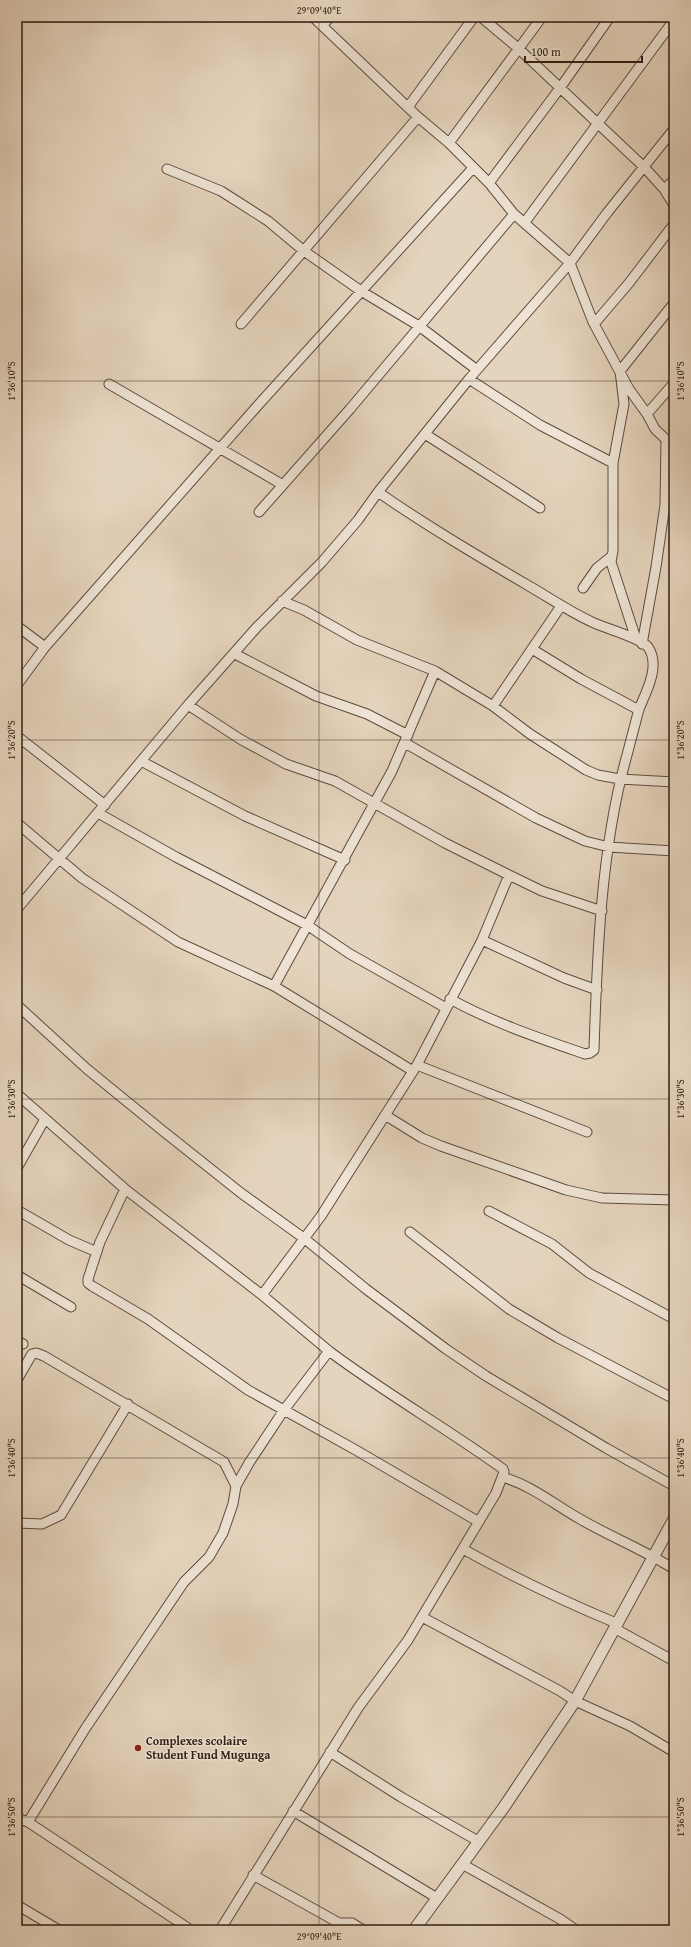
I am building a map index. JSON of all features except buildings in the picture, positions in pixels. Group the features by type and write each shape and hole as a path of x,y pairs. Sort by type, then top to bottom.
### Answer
{"street":[{"path":"313,17 418,117 449,143 489,183 514,214 525,222 537,236 570,263 594,324 629,389 648,414 655,429 674,447"},
{"path":"322,26 330,17"},
{"path":"408,107 474,17"},
{"path":"481,17 518,48 645,168 664,189 674,205"},
{"path":"449,143 542,17"},
{"path":"489,183 560,88 610,17"},
{"path":"525,222 674,20"},
{"path":"241,324 418,117"},
{"path":"17,909 188,705 282,601 322,562 358,520 378,492 469,379 570,263 607,213 645,168 674,129"},
{"path":"17,685 45,647 361,291 473,168"},
{"path":"167,169 221,191 268,221 304,251 361,291 419,326 477,370"},
{"path":"664,189 674,180"},
{"path":"259,512 345,415 514,214"},
{"path":"594,324 629,283 674,224"},
{"path":"639,641 611,562 613,463 624,404 620,371 674,303"},
{"path":"469,379 540,425 613,463"},
{"path":"648,414 674,383"},
{"path":"109,384 283,486"},
{"path":"425,434 540,508"},
{"path":"639,641 656,567 665,505 666,439"},
{"path":"378,492 445,536 561,606 591,622 639,641 648,647 653,661 651,678 639,710 620,779 609,847 602,911 594,1050 585,1054 533,1036 494,1021 450,999"},
{"path":"583,588 596,568 612,556"},
{"path":"282,601 304,610 357,640 394,656 435,670 494,706 530,734 586,770 598,776 620,779 674,782"},
{"path":"494,706 561,606"},
{"path":"17,626 45,647"},
{"path":"532,649 581,679 639,710"},
{"path":"234,654 316,696 367,714 536,818 585,841 609,847 674,851"},
{"path":"274,986 376,803 406,739 435,670"},
{"path":"188,705 240,739 280,760 335,781 445,843 509,875 542,891 602,911"},
{"path":"17,736 105,805"},
{"path":"141,760 245,816 345,860"},
{"path":"98,813 176,857 308,924 350,954 446,1008"},
{"path":"17,823 82,878 178,942 274,986 415,1068 587,1132"},
{"path":"262,1295 305,1239 347,1177 415,1068 482,940 509,875"},
{"path":"482,940 564,978 597,990"},
{"path":"17,1005 87,1069 163,1131 241,1193 305,1239 366,1289 446,1349 486,1376 606,1448 674,1486"},
{"path":"17,1094 125,1189 262,1295 329,1351 396,1399 503,1468 502,1477 479,1522 408,1640 358,1708 220,1930"},
{"path":"385,1115 422,1138 441,1146 566,1190 602,1198 674,1200"},
{"path":"17,1168 45,1119"},
{"path":"125,1189 96,1252 88,1283 148,1319 248,1390 360,1452 479,1522"},
{"path":"17,1210 69,1240 96,1252"},
{"path":"489,1211 552,1244 589,1273 674,1319"},
{"path":"410,1232 509,1309 558,1338 674,1399"},
{"path":"17,1276 71,1307"},
{"path":"28,1822 85,1729 184,1582 209,1557 224,1532 233,1504 236,1486 249,1463 284,1410 329,1351"},
{"path":"17,1380 32,1354 36,1353 128,1404 224,1462 236,1486"},
{"path":"17,1523 42,1524 50,1522 64,1511 128,1404"},
{"path":"502,1477 545,1497 616,1539 654,1556 674,1569"},
{"path":"414,1930 504,1807 575,1701 674,1519"},
{"path":"463,1549 511,1576 559,1600 615,1625 674,1661"},
{"path":"422,1616 560,1691 575,1701 630,1726 674,1752"},
{"path":"330,1752 401,1797 478,1841"},
{"path":"293,1811 437,1898"},
{"path":"17,1818 28,1822 191,1930"},
{"path":"462,1864 560,1919 576,1930"},
{"path":"253,1875 339,1923 352,1924 363,1930"},
{"path":"17,1905 59,1930"}],"place":[{"name":"Complexes scolaire Student Fund Mugunga","path":"138,1748"}]}
